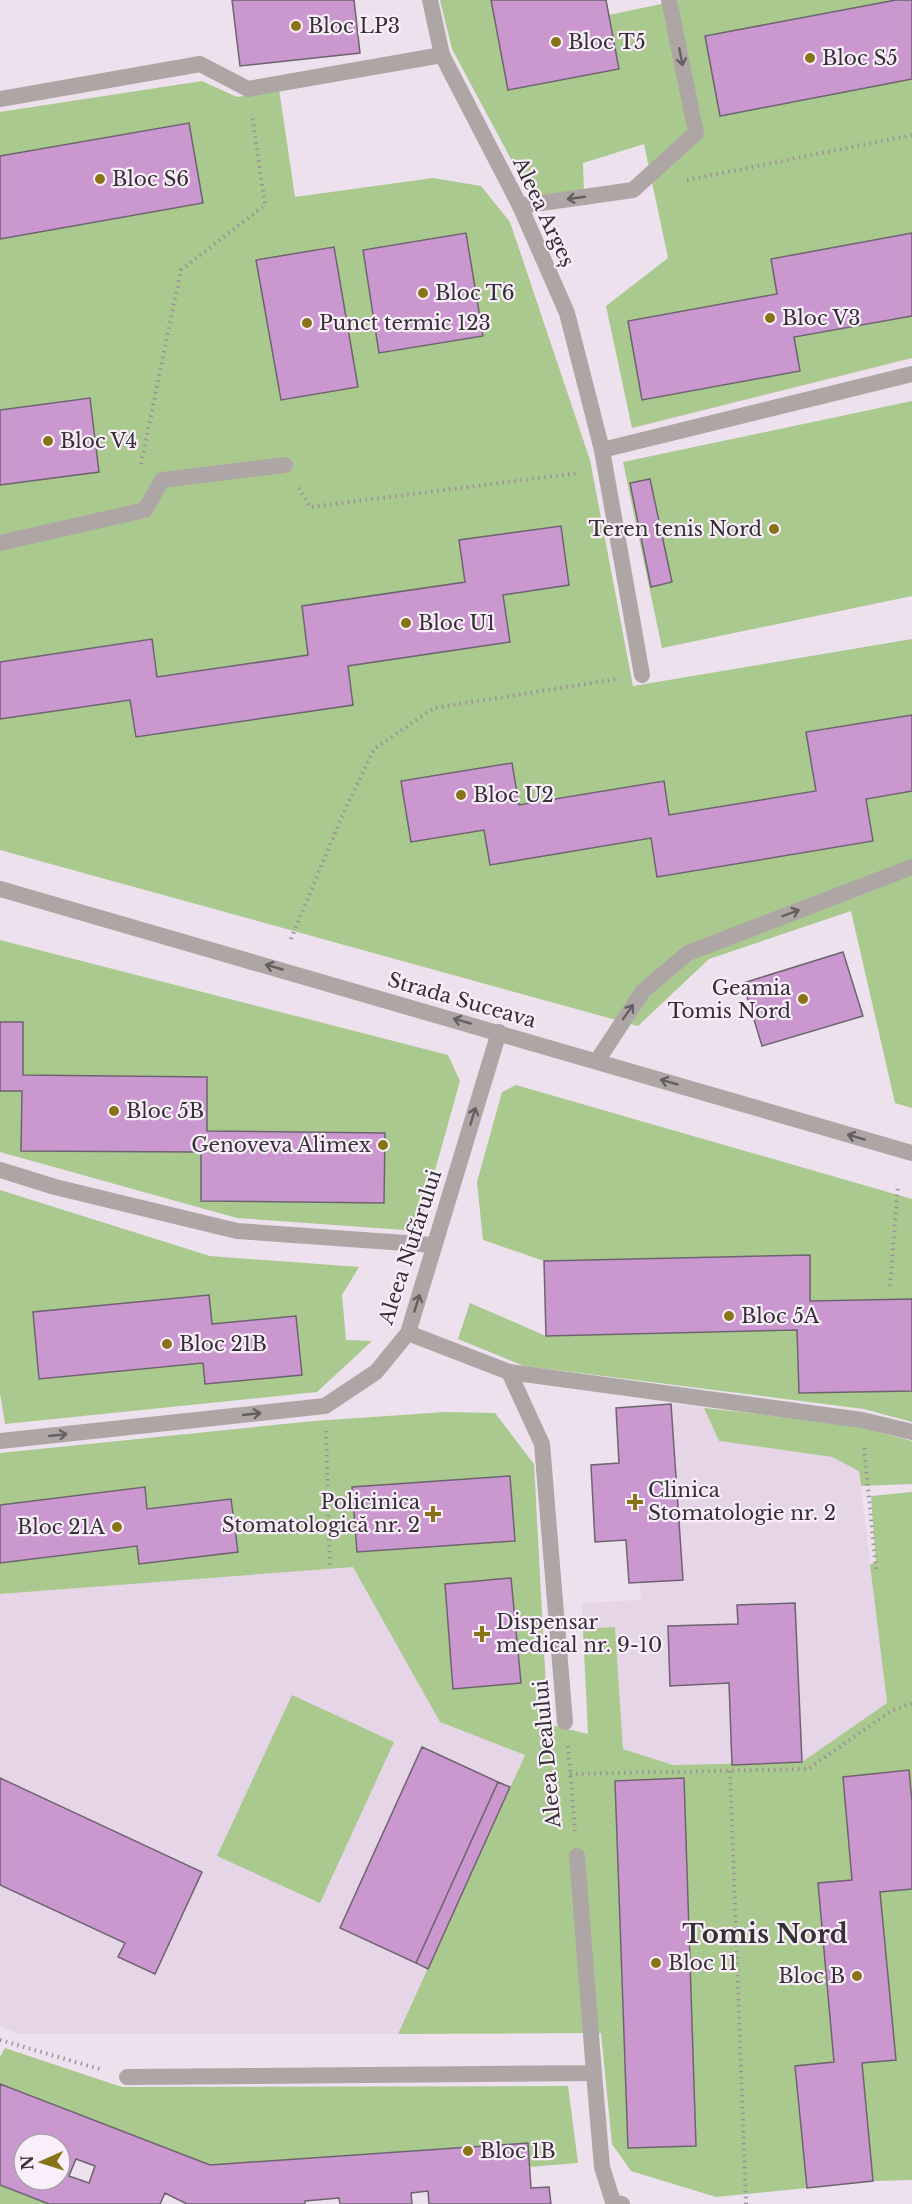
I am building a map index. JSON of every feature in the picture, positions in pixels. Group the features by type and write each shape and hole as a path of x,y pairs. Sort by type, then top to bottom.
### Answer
{"street":[{"name":"Aleea Argeș","path":"430,0 442,56 520,206 567,313 602,450 642,675"},
{"path":"520,206 633,190 696,133 669,0"},
{"path":"0,99 200,64 248,89 442,56"},
{"path":"602,450 912,374"},
{"path":"0,543 144,510 162,480 285,465"},
{"path":"597,1061 643,991 688,953 912,867"},
{"name":"Strada Suceava","path":"0,889 499,1032 912,1154"},
{"name":"Aleea Nufărului","path":"0,1442 325,1406 376,1372 408,1333 499,1032"},
{"path":"0,1170 55,1187 237,1231 434,1245"},
{"path":"408,1333 509,1372 862,1420 912,1432"},
{"name":"Aleea Dealului","path":"509,1372 542,1444 565,1722"},
{"path":"577,1856 602,2167 614,2202 622,2204"},
{"path":"127,2077 594,2073"}],"path":[{"path":"144,510 140,458 181,270 265,205 248,89"},
{"path":"680,181 912,135"},
{"path":"285,465 310,507 605,469"},
{"path":"291,939 374,749 434,708 642,675"},
{"path":"890,1286 898,1185"},
{"path":"325,1406 330,1568"},
{"path":"862,1420 876,1569"},
{"path":"570,1774 808,1769 891,1711 912,1703"},
{"name":"Aleea Dealului","path":"565,1722 577,1856"},
{"path":"730,1771 746,2204"},
{"path":"0,2040 127,2077"}],"shaded area":[{"path":"671,1404 704,1408 719,1441 832,1457 859,1471 887,1703 802,1762 673,1765 623,1749 615,1628 583,1629 582,1603 641,1600 640,1583 683,1579"},
{"path":"353,1566 440,1722 525,1755 398,2034 20,2034 0,2026 0,1594"}],"green space":[{"path":"440,0 491,0 509,90 619,69 609,15 680,0 896,0 705,36 720,115 912,79 912,233 771,259 777,294 628,321 643,400 800,371 794,337 912,316 912,358 632,428 606,306 668,258 644,144 583,163 584,195 535,204 452,49"},
{"path":"202,81 237,97 279,89 295,197 433,178 481,186 510,222 590,460 633,686 912,639 912,715 807,732 816,791 669,815 664,781 519,805 512,763 411,841 484,830 490,864 651,838 657,877 873,841 866,799 912,791 912,1108 895,1103 851,911 709,959 638,1026 0,850 0,719 130,700 136,737 353,705 348,666 510,642 503,595 569,585 560,526 460,540 465,582 302,606 308,655 157,677 152,640 0,662 0,485 99,472 90,398 0,410 0,239 203,203 189,123 0,156 0,112","holes":["466,234 482,336 379,353 363,250","333,247 358,387 281,400 256,260"]},
{"name":"Teren tenis Nord","path":"912,401 912,596 662,648 623,462"},
{"path":"0,940 448,1055 460,1081 418,1231 237,1218 0,1152 0,1091 22,1091 21,1150 201,1152 201,1201 384,1203 385,1133 207,1131 207,1077 23,1075 23,1022 0,1022"},
{"path":"516,1085 912,1199 912,1299 810,1301 810,1256 544,1261 483,1240 477,1182 502,1092"},
{"path":"0,1190 210,1256 359,1267 342,1295 346,1340 372,1341 317,1392 5,1424 0,1393","holes":["209,1295 212,1324 301,1375 206,1384 203,1363 39,1379 33,1313"]},
{"path":"470,1303 546,1336 797,1330 799,1393 912,1391 912,1422 864,1409 524,1366 458,1339"},
{"path":"704,1408 849,1424 912,1441 912,1484 861,1486 859,1471 832,1457 719,1441"},
{"path":"445,1412 495,1413 534,1464 548,1724 588,1734 583,1629 615,1627 623,1749 673,1765 802,1762 887,1703 870,1564 876,1563 871,1496 912,1492 912,1802 909,1771 843,1777 852,1880 818,1883 834,2062 795,2066 807,2188 716,2197 631,2171 612,2144 601,2033 398,2034 525,1755 440,1722 353,1567 0,1594 0,1563 137,1546 139,1564 238,1551 231,1499 147,1509 145,1488 0,1505 0,1453 314,1421","holes":["510,1476 515,1541 357,1552 352,1487","511,1578 520,1683 453,1689 445,1585","684,1779 696,2145 628,2148 615,1781"]},
{"path":"292,1695 394,1742 320,1903 217,1856"},
{"path":"912,1889 912,2180 873,2181 862,2063 896,2060 880,1892"},
{"path":"5,2048 122,2087 568,2086 578,2163 529,2167 527,2143 210,2165 0,2084 0,2057"},
{"path":"0,2185 12,2190 12,2192 18,2192 49,2204 0,2204"}],"building":[{"name":"Bloc LP3","path":"232,0 354,0 360,53 240,66"},
{"name":"Bloc T5","path":"491,0 606,0 619,69 508,90"},
{"name":"Bloc S5","path":"896,0 912,0 912,79 720,116 705,36"},
{"name":"Bloc S6","path":"189,123 203,203 0,239 0,156"},
{"name":"Bloc T6","path":"466,233 483,336 379,353 363,250"},
{"name":"Bloc V3","path":"912,233 912,316 794,337 800,371 642,400 628,321 777,294 771,259"},
{"name":"Punct termic 123","path":"334,247 358,387 281,400 256,260"},
{"name":"Bloc V4","path":"90,398 99,472 0,485 0,410"},
{"path":"650,479 672,582 651,587 630,483"},
{"name":"Bloc U1","path":"561,526 569,585 503,595 510,642 348,666 353,705 136,737 130,700 0,719 0,662 152,639 157,677 308,655 302,606 465,582 459,540"},
{"name":"Bloc U2","path":"912,715 912,791 866,799 873,841 657,877 651,838 490,865 484,830 411,842 401,781 512,763 519,805 664,781 669,815 816,791 806,732"},
{"name":"Geamia Tomis Nord","path":"843,952 863,1016 762,1046 743,983"},
{"name":"Bloc 5B","path":"0,1022 23,1022 23,1075 207,1077 207,1131 385,1133 384,1203 201,1201 201,1152 21,1151 22,1091 0,1091"},
{"name":"Bloc 5A","path":"810,1255 810,1301 912,1299 912,1391 799,1393 797,1330 546,1336 544,1261"},
{"name":"Bloc 21B","path":"209,1295 212,1324 296,1316 302,1375 205,1384 203,1363 39,1379 33,1312"},
{"name":"Clinica Stomatologie nr. 2","path":"671,1404 683,1580 629,1583 626,1540 595,1542 591,1465 619,1463 616,1408"},
{"name":"Policinica Stomatologică nr. 2","path":"510,1476 515,1541 357,1552 352,1487"},
{"name":"Bloc 21A","path":"145,1487 147,1509 231,1499 238,1552 139,1564 137,1546 0,1563 0,1505"},
{"name":"Dispensar medical nr. 9-10","path":"511,1578 521,1683 453,1689 445,1584"},
{"path":"795,1603 802,1762 732,1765 729,1683 670,1686 668,1626 738,1624 737,1605"},
{"path":"422,1747 498,1782 416,1963 340,1928"},
{"name":"Bloc B","path":"909,1770 912,1802 912,1889 880,1892 896,2060 862,2063 873,2181 807,2188 795,2066 834,2062 818,1883 852,1880 843,1777"},
{"path":"0,1778 202,1872 155,1974 118,1957 125,1943 0,1885"},
{"name":"Bloc 11","path":"684,1778 696,2146 628,2148 615,1781"},
{"path":"498,1782 510,1787 428,1969 416,1963"},
{"name":"Bloc 1B","path":"0,2084 210,2165 528,2143 531,2188 549,2187 551,2204 429,2204 428,2191 411,2193 412,2204 340,2204 339,2198 305,2201 305,2204 187,2204 165,2193 160,2204 49,2204 18,2192 72,2192 72,2177 89,2183 95,2166 76,2159 72,2169 72,2132 12,2132 12,2190 0,2185"}],"place":[{"name":"Bloc LP3","path":"296,26"},
{"name":"Bloc T5","path":"556,42"},
{"name":"Bloc S5","path":"810,58"},
{"name":"Bloc S6","path":"100,179"},
{"name":"Bloc T6","path":"423,293"},
{"name":"Bloc V3","path":"770,318"},
{"name":"Punct termic 123","path":"307,323"},
{"name":"Bloc V4","path":"48,441"},
{"name":"Teren tenis Nord","path":"774,529"},
{"name":"Bloc U1","path":"406,623"},
{"name":"Bloc U2","path":"461,795"},
{"name":"Geamia Tomis Nord","path":"803,999"},
{"name":"Bloc 5B","path":"114,1111"},
{"name":"Genoveva Alimex","path":"383,1145"},
{"name":"Bloc 5A","path":"729,1316"},
{"name":"Bloc 21B","path":"167,1344"},
{"name":"Clinica Stomatologie nr. 2","path":"635,1502"},
{"name":"Policinica Stomatologică nr. 2","path":"433,1514"},
{"name":"Bloc 21A","path":"117,1527"},
{"name":"Dispensar medical nr. 9-10","path":"482,1634"},
{"name":"Bloc 11","path":"656,1963"},
{"name":"Bloc B","path":"857,1976"},
{"name":"Bloc 1B","path":"468,2151"}],"district":[{"name":"Tomis Nord","path":"765,1934"}]}
